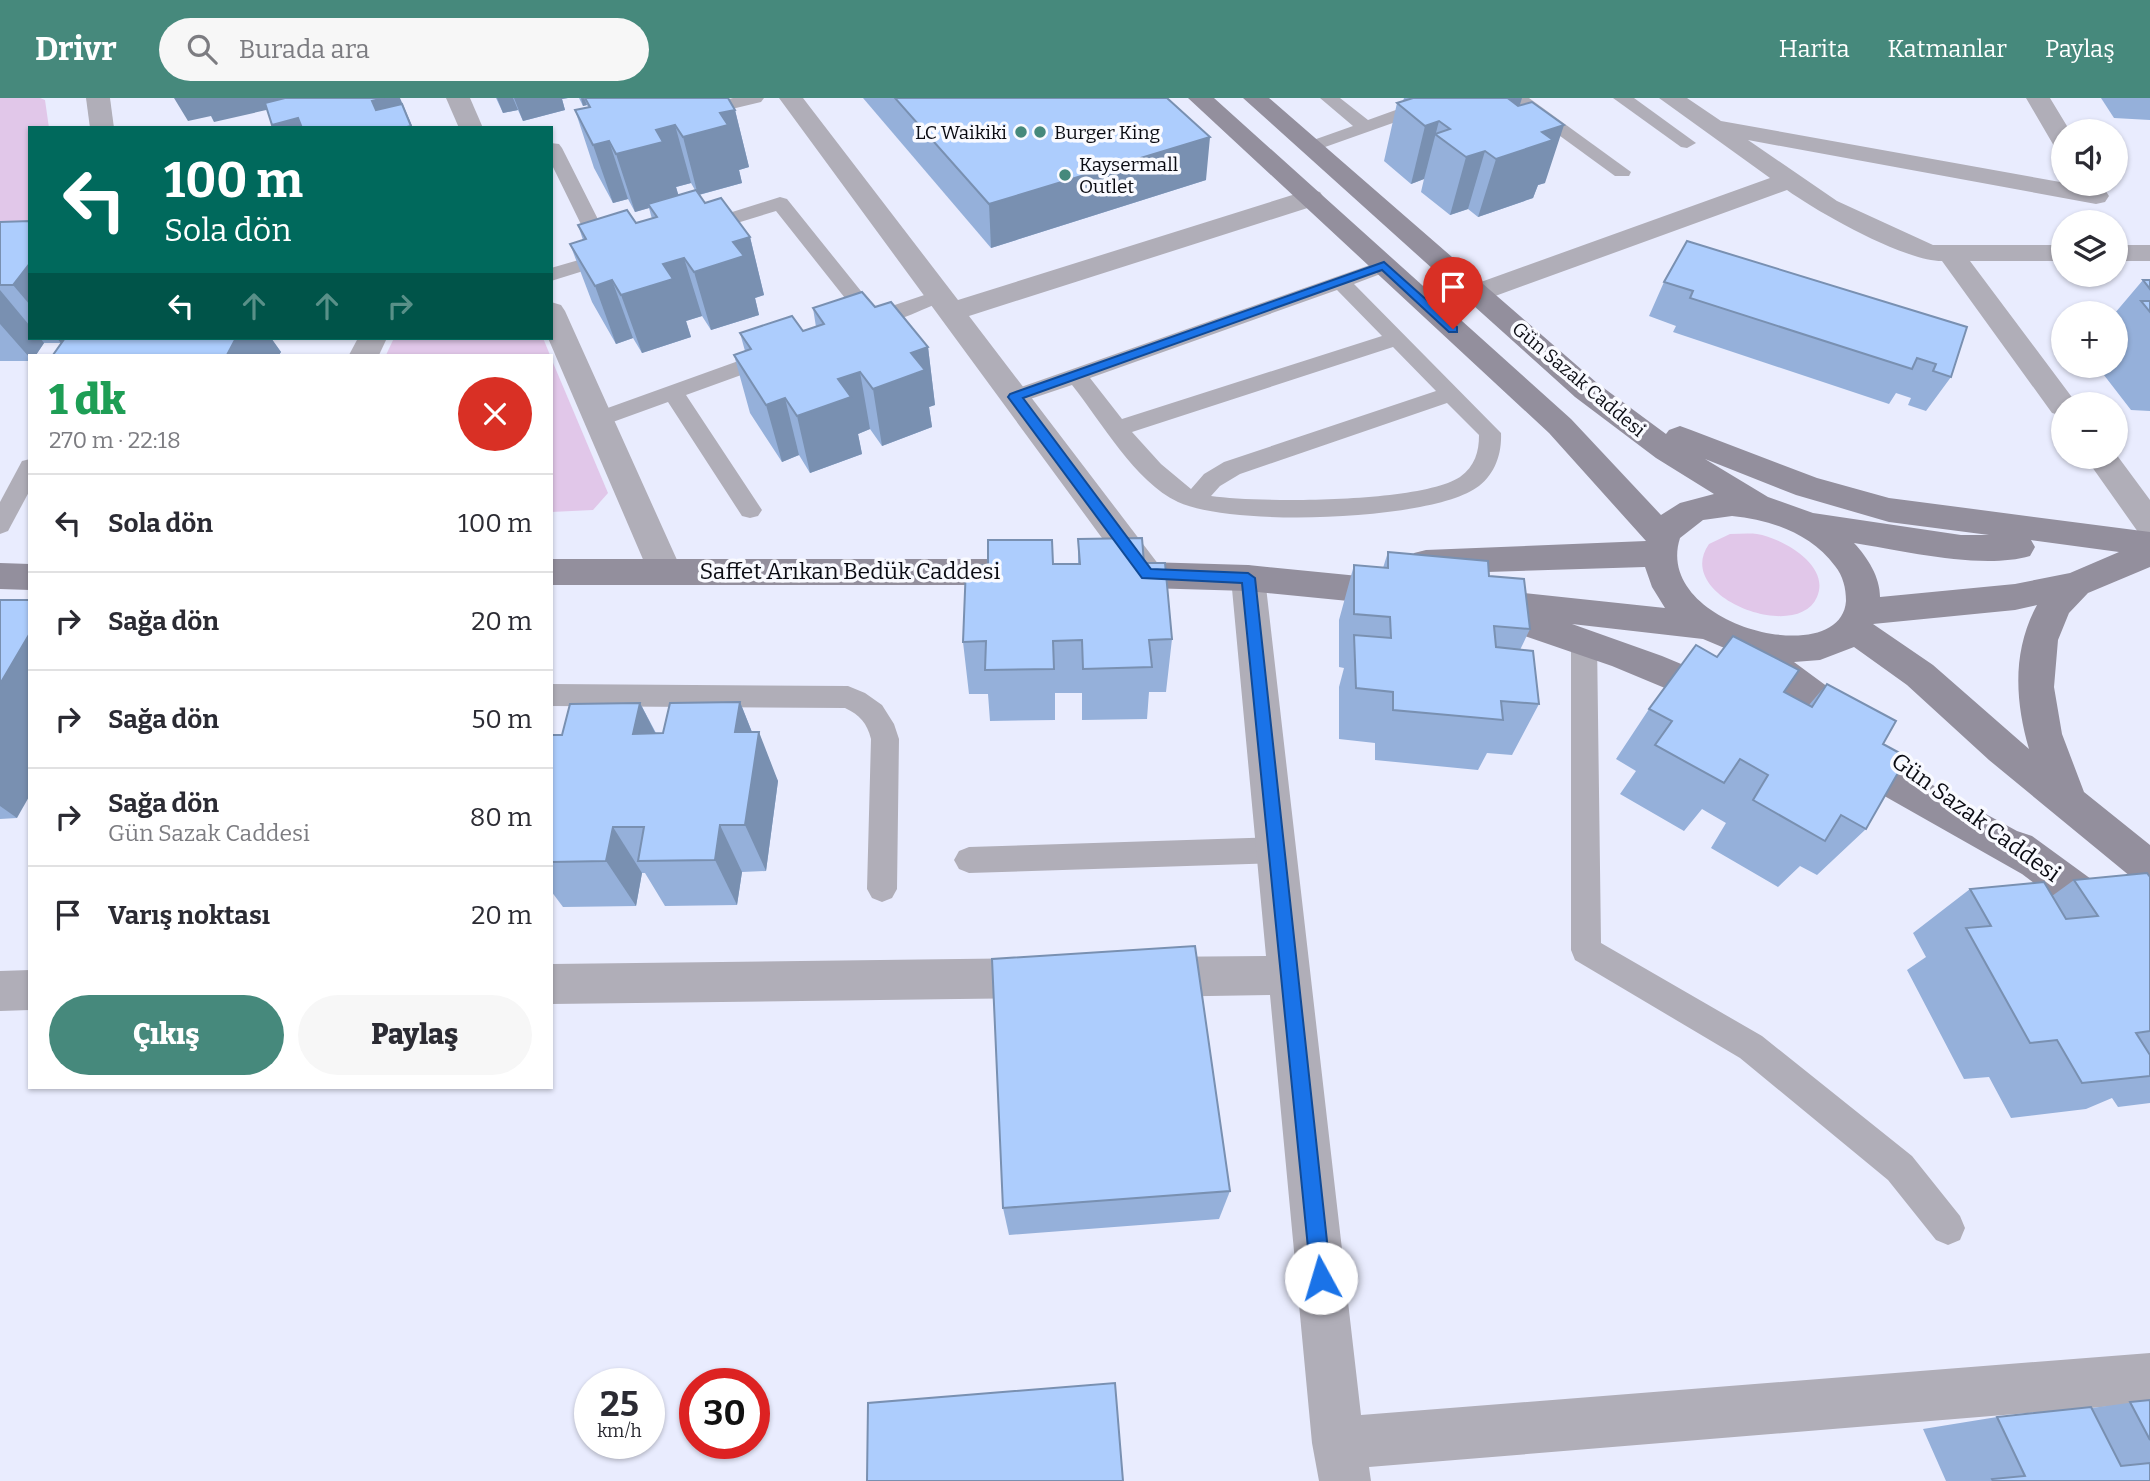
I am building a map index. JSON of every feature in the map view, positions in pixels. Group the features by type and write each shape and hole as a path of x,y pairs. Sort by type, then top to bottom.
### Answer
{"street":[{"path":"98,98 102,126"},
{"path":"458,98 470,126"},
{"path":"791,98 1147,574"},
{"name":"Gün Sazak Caddesi","path":"1200,98 1560,426 1660,546"},
{"name":"Gün Sazak Caddesi","path":"1255,98 1586,390 1667,450 1757,506"},
{"path":"1671,98 1828,207 1929,253 2051,253"},
{"path":"2038,98 2051,120"},
{"path":"1712,126 2102,205 2132,253"},
{"path":"1477,293 1790,180"},
{"path":"945,304 1311,198"},
{"path":"1951,254 2053,392"},
{"path":"553,316 665,570"},
{"path":"1586,390 1715,453 1847,500 1889,510 2150,545"},
{"path":"2110,469 2150,524"},
{"path":"1708,506 1757,506 1783,513 1830,539 1847,556 1859,575 1865,594 1858,620 1838,640 1816,648 1790,650 1763,647 1722,632 1688,610 1671,592 1661,572 1660,546 1672,523 1688,512 1708,506"},
{"path":"1807,524 1961,547 2150,545"},
{"path":"1660,546 1429,561 1248,578 1341,1462 2150,1378"},
{"path":"1858,620 2015,597 2076,584 2150,553"},
{"name":"Saffet Arıkan Bedük Caddesi","path":"553,572 665,570 1147,574 1248,578 1359,588 1436,599"},
{"path":"0,576 28,577"},
{"path":"2071,806 2046,747 2036,691 2041,640 2048,617 2060,599 2076,584"},
{"path":"1436,599 1722,632"},
{"path":"1436,599 1584,641 1661,670 1751,710"},
{"path":"1858,620 2071,806 2150,869"},
{"name":"Gün Sazak Caddesi","path":"1722,632 2150,946"},
{"path":"1823,745 1947,810 2039,863"},
{"path":"553,984 1290,975"},
{"path":"0,991 28,990"}],"lane":[{"path":"679,117 715,103 755,98"},
{"path":"1329,98 1366,127"},
{"path":"1311,147 1446,98"},
{"path":"1517,98 1622,172"},
{"path":"1622,98 1688,143"},
{"path":"553,148 607,258"},
{"path":"687,232 780,203 873,320"},
{"path":"553,274 634,249"},
{"path":"1015,397 1384,266"},
{"path":"1076,375 1162,481 1195,500 1231,507 1305,508 1377,502 1447,492 1475,476 1485,466 1491,445 1489,433 1340,281"},
{"path":"848,329 873,320 945,304"},
{"path":"1119,428 1397,338"},
{"path":"598,419 798,347"},
{"path":"673,392 750,510"},
{"path":"1195,500 1212,480 1232,468 1451,394"},
{"path":"0,525 28,471"},
{"path":"1584,641 1586,950 1751,1046 1900,1168 1948,1228"},
{"path":"553,695 848,697 861,702 873,710 882,724 885,739 882,889"},
{"path":"969,860 1277,849"}],"shaded area":[{"path":"0,98 40,98 45,100 49,126 28,126 28,237 0,235"},
{"path":"393,340 544,340 550,354 386,354"},
{"path":"553,363 608,493 593,510 553,512"},
{"path":"1730,534 1754,534 1791,547 1811,564 1817,574 1817,597 1805,610 1786,616 1764,615 1742,608 1722,596 1707,581 1702,563 1709,544"}],"building":[{"path":"285,98 384,98 372,101 376,110 402,104 411,126 301,126 298,118 272,125 265,103"},
{"path":"585,98 728,98 735,110 720,113 728,125 683,137 675,125 656,130 663,142 616,154 609,141 593,145 575,110 590,107"},
{"path":"895,98 1167,98 1210,137 989,204"},
{"path":"1413,98 1514,98 1509,99 1518,106 1532,102 1564,125 1542,132 1553,140 1496,159 1485,151 1466,157 1435,134 1450,129 1439,121 1425,126 1397,103"},
{"path":"696,190 705,203 721,198 750,237 733,242 744,256 694,272 684,258 663,264 673,279 621,295 612,280 595,286 570,244 586,239 578,225 627,210 636,223 657,217 648,204"},
{"path":"28,221 28,266 13,285 0,285 0,222"},
{"path":"1687,241 1967,327 1951,377 1933,371 1936,364 1917,358 1912,369 1690,298 1693,291 1664,282"},
{"path":"2143,280 2150,280 2150,289"},
{"path":"862,292 875,307 891,302 928,347 911,353 925,370 873,389 860,372 838,379 851,397 797,416 785,398 766,405 734,355 751,349 740,333 792,316 803,331 824,324 813,308"},
{"path":"2141,301 2150,301 2150,312"},
{"path":"64,340 235,340 228,354 54,354"},
{"path":"1142,538 1144,563 1165,563 1172,639 1149,640 1152,667 1083,669 1082,640 1053,641 1054,669 985,670 986,641 963,642 966,566 988,565 988,540 1052,540 1053,564 1080,564 1078,539"},
{"path":"1388,552 1488,561 1489,576 1524,579 1530,629 1494,626 1496,647 1533,651 1539,704 1501,701 1503,720 1393,710 1393,692 1356,688 1354,635 1391,638 1390,617 1354,614 1354,565 1388,568"},
{"path":"0,600 28,600 28,636 0,684"},
{"path":"1733,636 1799,670 1784,692 1812,707 1827,684 1896,721 1883,744 1907,757 1866,829 1841,815 1825,841 1753,800 1768,775 1740,759 1724,783 1655,745 1672,721 1649,709 1696,645 1717,657"},
{"path":"740,702 735,732 759,732 745,825 720,825 715,860 638,861 644,827 613,827 606,861 553,862 553,735 562,735 570,704 640,703 633,734 663,733 670,703"},
{"path":"2147,873 2150,877 2150,1031 2136,1033 2150,1055 2150,1076 2082,1083 2057,1040 2030,1043 1966,928 1991,926 1970,889 2044,882 2066,919 2098,916 2074,880"},
{"path":"1195,946 1230,1191 1003,1208 992,959"},
{"path":"1115,1383 1123,1481 867,1481 868,1403"},
{"path":"2150,1400 2150,1440 2130,1402"},
{"path":"2091,1407 2121,1466 2150,1463 2150,1481 1993,1481 1992,1479 2025,1476 1997,1417"}],"place":[{"name":"LC Waikiki","path":"1021,132"},
{"name":"Burger King","path":"1040,132"},
{"name":"Kaysermall Outlet","path":"1065,175"}],"route":[{"path":"1321,1278 1248,578 1147,574 1015,397 1384,266 1453,329"}]}
